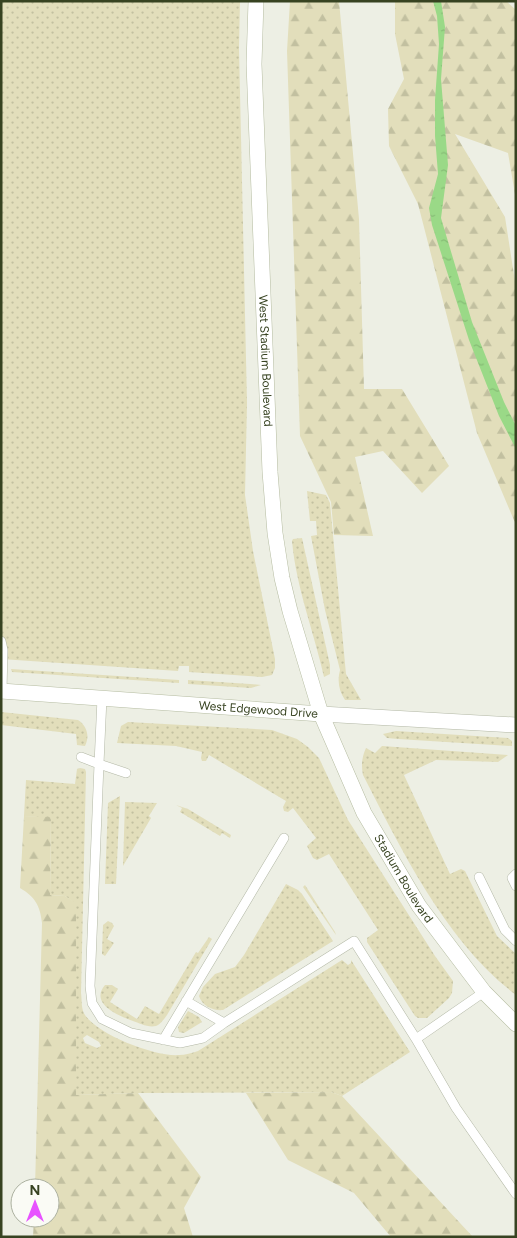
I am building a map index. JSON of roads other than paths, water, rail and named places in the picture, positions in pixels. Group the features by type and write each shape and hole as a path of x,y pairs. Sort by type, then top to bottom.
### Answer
{"main road":[{"name":"West Stadium Boulevard","path":"256,1 254,64 273,508 282,578 321,714"},
{"name":"West Edgewood Drive","path":"1,691 321,714 516,725"},
{"name":"Stadium Boulevard","path":"321,714 369,822 419,906 484,992 516,1024"}],"lane":[{"path":"1,641 4,650 1,691"},
{"path":"102,698 90,986 92,1003 102,1019 131,1033 163,1040 180,1043 203,1038 354,941 416,1039 456,1108 516,1194"},
{"path":"81,757 126,773"},
{"path":"163,1040 284,838"},
{"path":"516,874 512,878 516,886"},
{"path":"479,877 505,930 516,941"},
{"path":"416,1039 484,992"},
{"path":"186,1001 224,1023"}],"water":[{"path":"433,1 441,1 445,27 441,79 448,165 441,218 472,322 504,402 516,426 516,449 499,416 469,340 432,225 429,208 438,174 435,100 439,44 437,16"}]}
